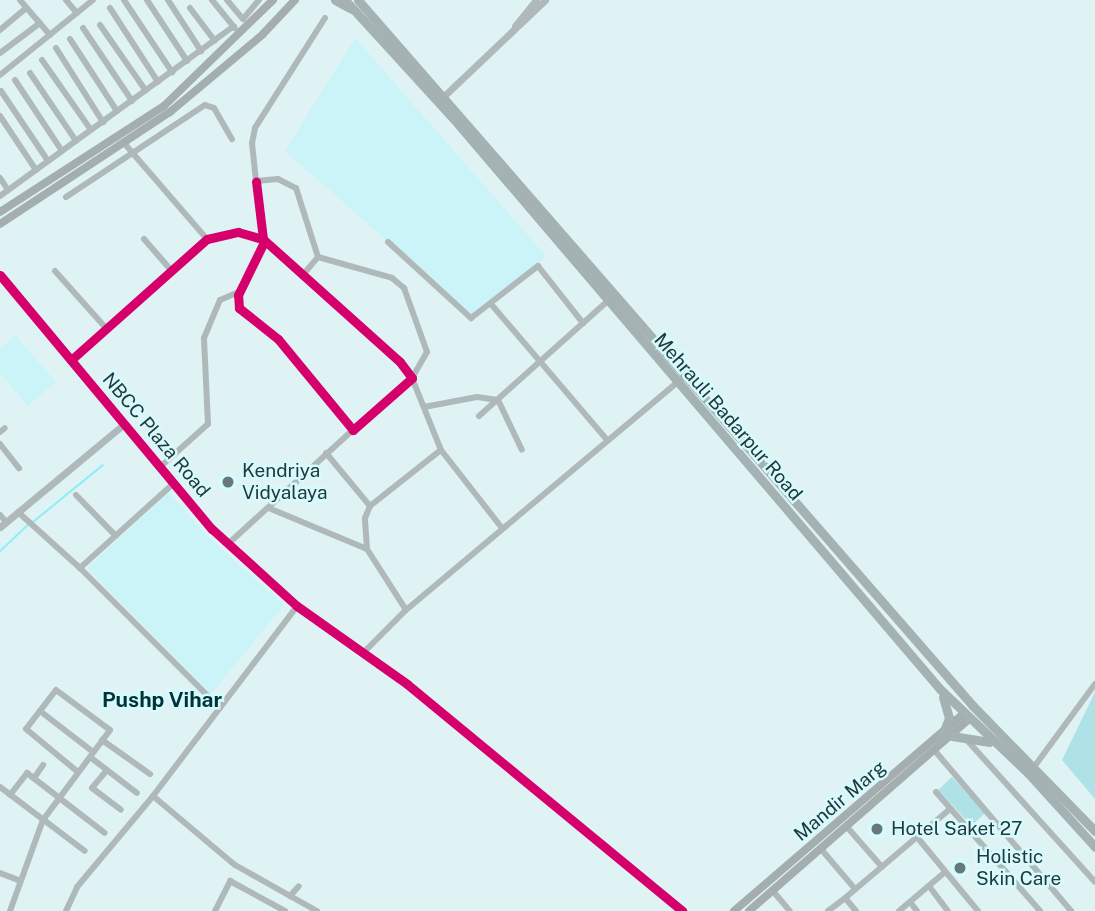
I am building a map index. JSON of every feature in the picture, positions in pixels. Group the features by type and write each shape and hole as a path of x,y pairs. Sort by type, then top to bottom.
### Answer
{"main road":[{"path":"0,212 164,106 273,0"},
{"path":"0,224 170,112 262,35 295,0"},
{"path":"335,0 356,5"},
{"name":"Mehrauli Badarpur Road","path":"345,0 356,5 445,95 875,595 988,723 1034,767"},
{"name":"Mehrauli Badarpur Road","path":"356,5 675,383 940,689 1095,847"},
{"path":"866,603 875,595"},
{"path":"940,689 948,714 941,738"},
{"name":"Mandir Marg","path":"749,911 952,736 967,716"},
{"name":"Mandir Marg","path":"734,911 967,716"},
{"path":"952,736 964,736 995,744"},
{"path":"1034,767 1095,831"}],"street":[{"path":"20,0 50,35"},
{"path":"66,0 77,13"},
{"path":"0,75 93,0"},
{"path":"124,0 172,72"},
{"path":"147,0 187,61"},
{"path":"168,0 201,51"},
{"path":"212,0 240,35"},
{"path":"227,0 243,19 260,0"},
{"path":"445,95 542,0"},
{"path":"0,30 26,8"},
{"path":"110,8 158,82"},
{"path":"190,8 215,41"},
{"path":"325,18 255,128 252,143 263,239 239,292 239,308 278,339 353,430"},
{"path":"0,53 40,23"},
{"path":"100,24 146,90"},
{"path":"0,196 234,26"},
{"path":"83,28 132,101"},
{"path":"70,39 117,111"},
{"path":"56,48 103,122"},
{"path":"43,60 91,130"},
{"path":"30,73 76,141"},
{"path":"15,80 62,151"},
{"path":"1,91 48,161"},
{"path":"66,197 205,105 214,108 232,139"},
{"path":"0,116 36,170"},
{"path":"124,143 207,239"},
{"path":"0,178 8,190"},
{"path":"256,181 278,179 296,188 318,257"},
{"path":"71,360 170,269 207,239 238,232 263,239 400,362 412,378 441,450 502,528"},
{"path":"144,239 170,269"},
{"path":"388,242 471,318 538,266 583,323"},
{"path":"302,276 318,257"},
{"path":"228,544 271,509 326,453 412,378 427,352 404,288 392,278 318,257"},
{"path":"55,271 106,328"},
{"name":"NBCC Plaza Road","path":"0,275 228,544 297,606 365,651 682,911"},
{"path":"160,467 208,424 204,338 220,300 239,292"},
{"path":"479,416 617,294"},
{"path":"491,304 607,440"},
{"path":"365,651 406,610 687,374"},
{"path":"424,407 477,397 498,400"},
{"path":"498,400 522,450"},
{"path":"0,515 3,524 124,424"},
{"path":"0,444 19,468"},
{"path":"406,610 368,549 365,518 370,506 441,450"},
{"path":"326,453 370,506"},
{"path":"80,568 174,483"},
{"path":"76,495 116,536"},
{"path":"271,509 368,549"},
{"path":"18,512 80,568 220,708"},
{"path":"66,911 77,887 153,796 297,606"},
{"path":"1034,767 1095,684"},
{"path":"10,911 43,820 110,730 56,690 26,729 78,772"},
{"path":"40,711 137,793"},
{"path":"964,736 1095,882"},
{"path":"102,740 150,774"},
{"path":"935,751 1071,911"},
{"path":"34,778 43,765"},
{"path":"107,770 92,788 121,810"},
{"path":"10,795 27,773 105,833"},
{"path":"0,787 85,851"},
{"path":"936,792 1040,911"},
{"path":"153,796 235,865 290,896 305,908 317,911"},
{"path":"828,911 950,809"},
{"path":"847,827 882,867"},
{"path":"917,837 978,911"},
{"path":"821,849 855,889"},
{"path":"899,911 945,872"},
{"path":"0,873 21,881"},
{"path":"215,911 230,881 285,911"},
{"path":"929,886 948,911"},
{"path":"290,896 299,887"},
{"path":"773,891 790,911"},
{"path":"845,898 856,911"},
{"path":"910,902 917,911"}],"shaded area":[{"path":"355,38 546,256 472,316 285,151"},
{"path":"15,335 56,382 28,406 0,374 0,349"},
{"path":"169,492 205,534 284,605 211,694 87,568"},
{"path":"1095,692 1095,799 1062,760"},
{"path":"952,777 985,813 972,826 938,790"}],"waterway":[{"path":"33,522 103,465"},
{"path":"0,551 28,525"}],"cycle path":[{"path":"71,360 207,239 238,232 263,239 400,362 412,378 353,430 278,339 239,308 238,295 263,244 263,239 256,181"},
{"path":"0,275 212,529 297,606 407,684 682,911"}],"place":[{"name":"Kendriya Vidyalaya","path":"228,482"},
{"name":"Hotel Saket 27","path":"877,829"},
{"name":"Holistic Skin Care","path":"960,868"}],"district":[{"name":"Pushp Vihar","path":"162,700"}]}
